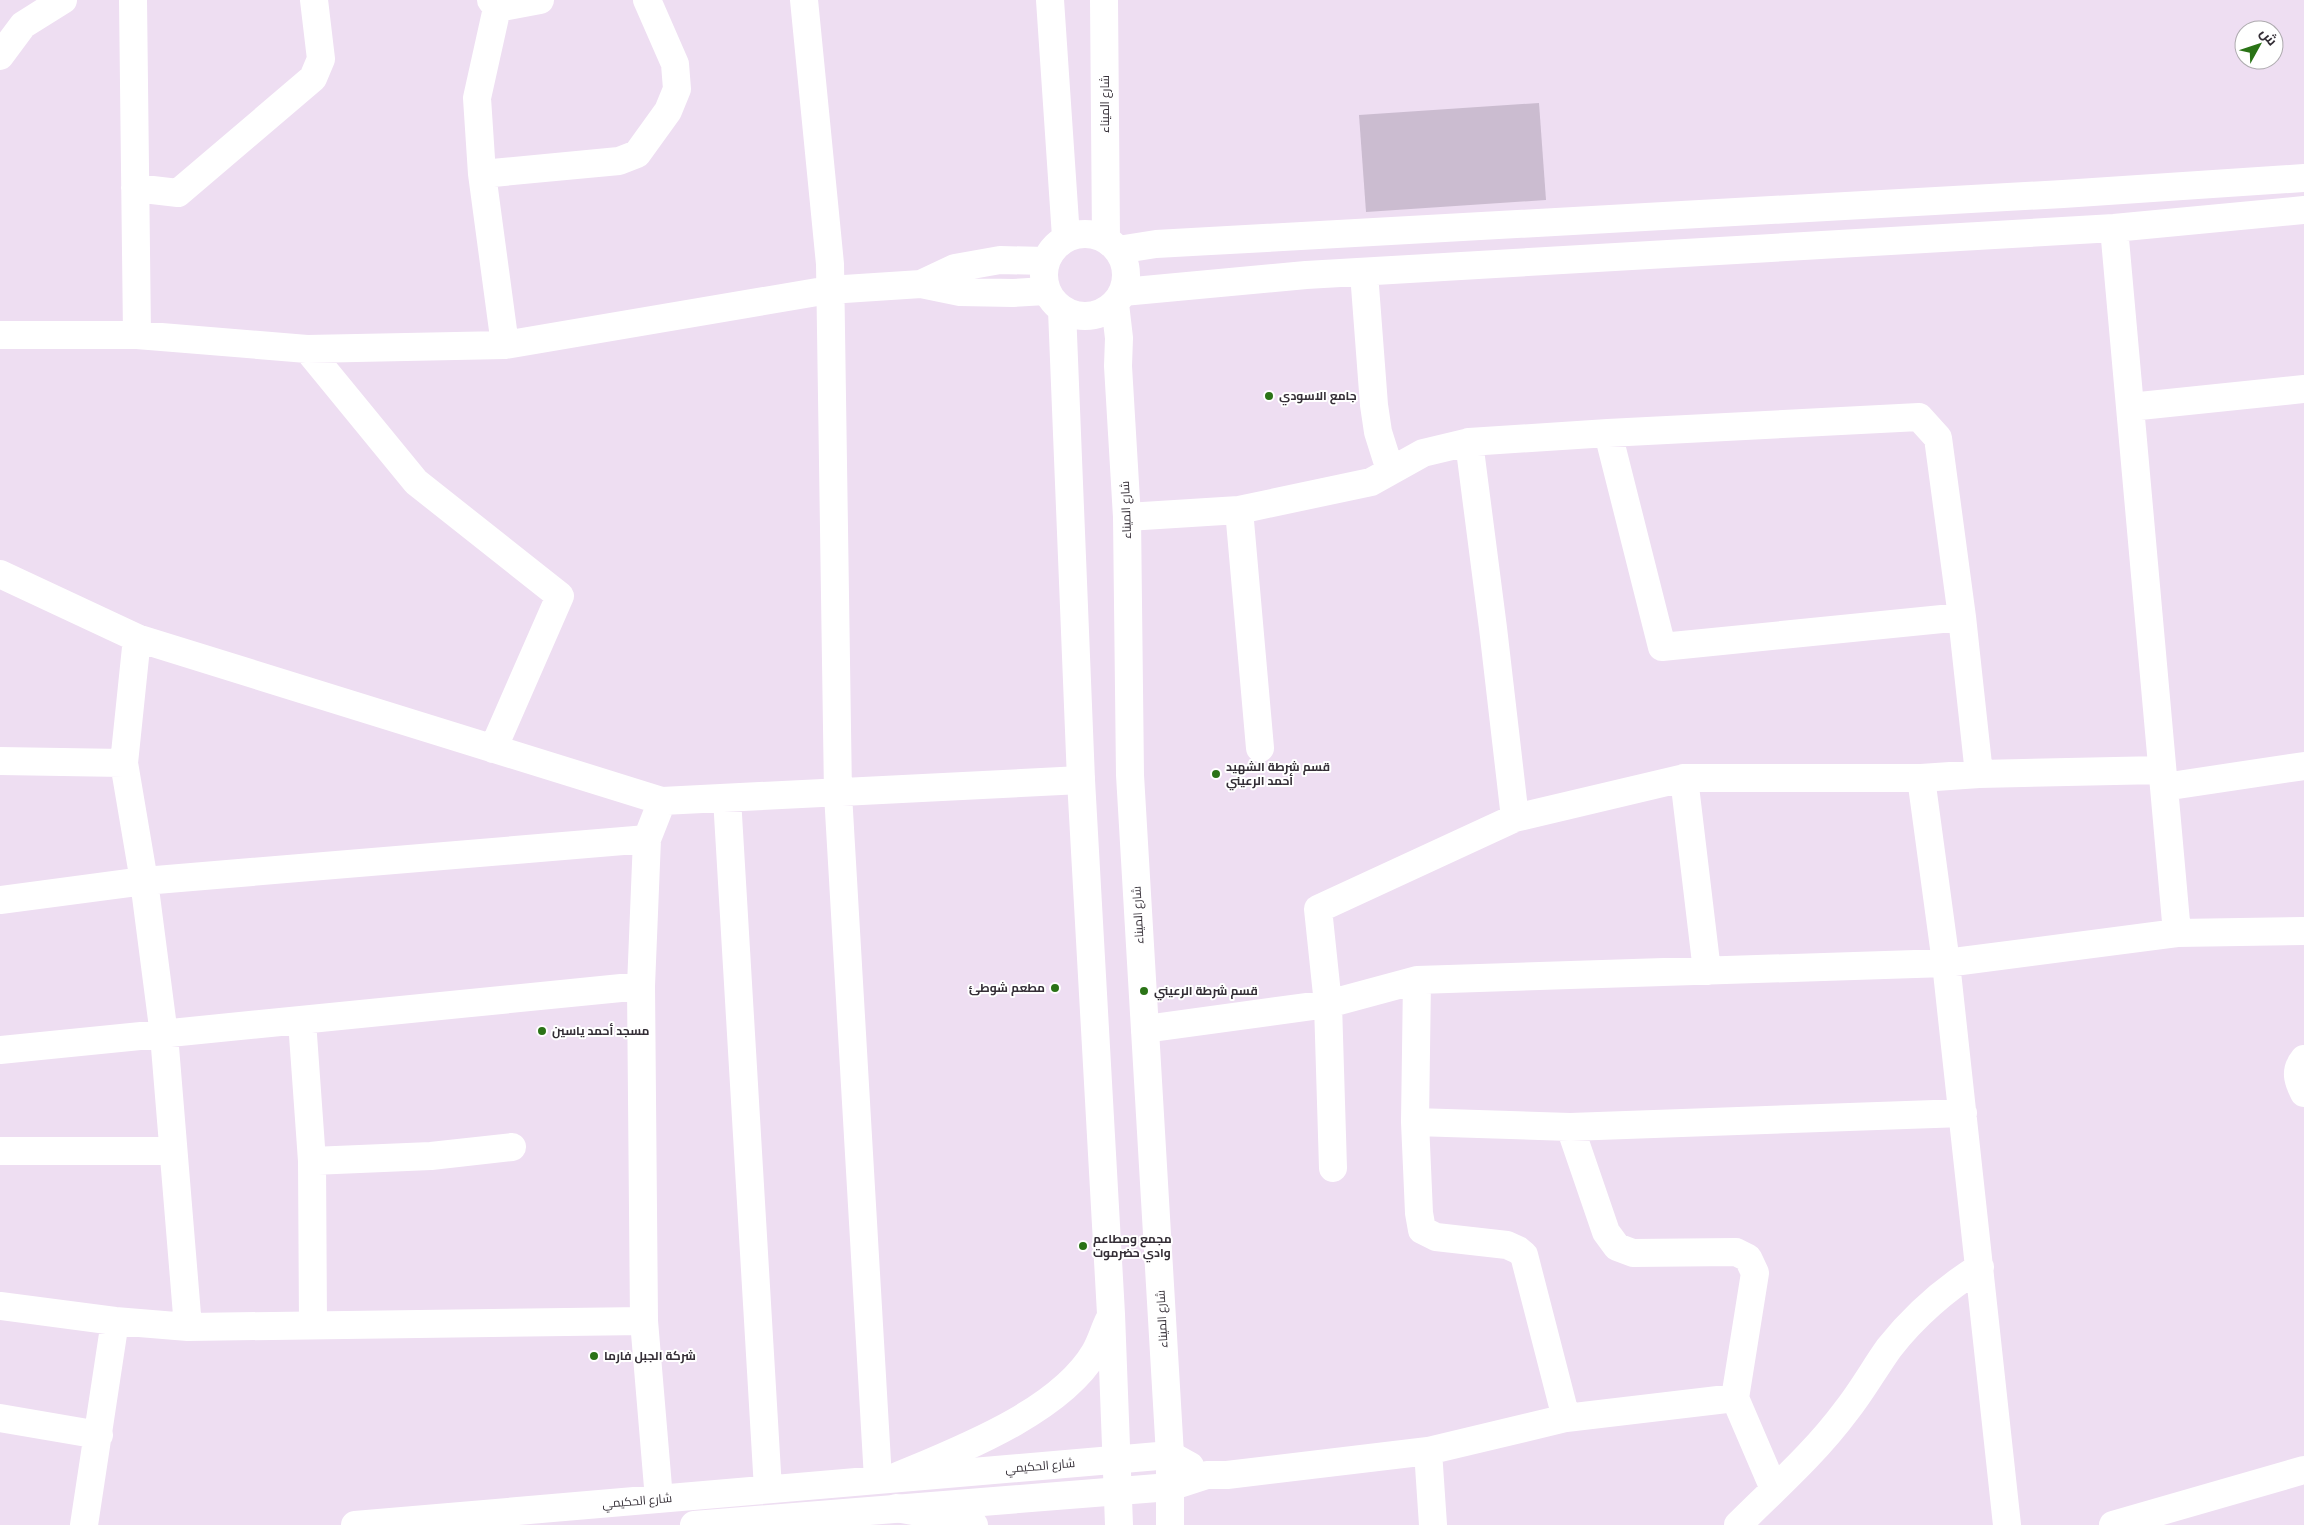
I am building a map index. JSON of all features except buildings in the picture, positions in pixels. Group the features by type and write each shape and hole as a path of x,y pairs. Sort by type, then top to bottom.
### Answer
{"main road":[{"path":"0,56 23,25 63,0"},
{"path":"133,0 137,336"},
{"path":"135,188 178,193 313,78 322,59 314,0"},
{"path":"506,345 482,174 477,98 494,4 540,0"},
{"path":"482,174 618,161 637,154 668,111 677,89 675,64 647,0"},
{"path":"804,0 830,264 838,794 886,1478 969,1446 993,1434 1017,1421 1062,1389 1080,1372 1096,1352 1111,1314"},
{"path":"1050,0 1066,237"},
{"name":"شارع الميناء","path":"1104,0 1112,244"},
{"path":"1119,1525 1111,1314 1054,300 1043,276 1046,261 1054,247 1066,237 1086,233 1112,244 1156,244 2063,194 2304,178"},
{"path":"1119,298 1306,275 2114,228 2304,210"},
{"path":"2114,228 2177,933"},
{"path":"0,335 137,336 307,349 506,345 829,290 920,284 960,292 1013,293 1054,300 1080,316 1099,314 1119,298 1127,278 1125,263 1112,244"},
{"path":"920,284 955,268 991,261 1046,261"},
{"path":"1364,273 1374,405 1378,432 1390,470"},
{"name":"شارع الميناء","path":"1119,298 1118,366 1127,517 1130,775 1170,1455 1170,1525"},
{"path":"307,349 416,482 560,596 493,749"},
{"path":"2130,407 2304,389"},
{"path":"1127,517 1239,510 1371,482 1423,453 1469,442 1919,417 1938,438 1962,618 1979,774"},
{"path":"1608,433 1662,647 1962,618"},
{"path":"1469,442 1493,628 1514,818"},
{"path":"1239,510 1260,748"},
{"path":"0,574 137,638 662,801 838,794 1081,780"},
{"path":"137,638 124,763 144,881 164,1035 188,1327"},
{"path":"0,761 124,763"},
{"path":"1332,1168 1328,1004 1318,909 1514,818 1684,778 1921,778 1979,774 2163,779 2304,766"},
{"path":"1684,778 1707,971"},
{"path":"1921,778 1946,963 2007,1525"},
{"path":"728,798 768,1489"},
{"path":"658,1499 644,1320 641,986 647,839 662,801"},
{"path":"0,900 144,881 647,839"},
{"path":"1144,1029 1328,1004 1417,980 1946,963 2177,933 2304,931"},
{"path":"1417,980 1415,1122 1419,1213 1422,1230 1436,1237 1508,1245 1524,1255 1566,1418"},
{"path":"0,1050 641,986"},
{"path":"302,1021 312,1161 313,1325"},
{"path":"2304,1059 2298,1066 2297,1080 2304,1093"},
{"path":"1415,1122 1570,1127 1962,1113"},
{"path":"1570,1127 1606,1232 1617,1247 1633,1253 1736,1252 1748,1258 1755,1273 1735,1398 1774,1489"},
{"path":"312,1161 431,1156 512,1147"},
{"path":"0,1151 173,1151"},
{"path":"1738,1525 1820,1444 1847,1410 1890,1348 1924,1309 1949,1286 1980,1267"},
{"path":"0,1306 115,1322 188,1327 644,1320"},
{"path":"84,1525 115,1322"},
{"path":"694,1525 739,1523 896,1508 1170,1487 1207,1475 1226,1475 1428,1451 1566,1418 1735,1398"},
{"path":"0,1418 99,1435"},
{"path":"1428,1451 1433,1525"},
{"path":"1170,1455 1207,1475"},
{"name":"شارع الحكيمي","path":"354,1525 1170,1455"},
{"path":"2113,1525 2186,1514 2304,1470"},
{"path":"896,1508 953,1518 974,1525"}],"place":[{"name":"جامع الاسودي","path":"1269,396"},
{"name":"قسم شرطة الشهيد أحمد الرعيني","path":"1216,774"},
{"name":"مطعم شوطئ","path":"1055,988"},
{"name":"قسم شرطة الرعيني","path":"1144,991"},
{"name":"مسجد أحمد ياسين","path":"542,1031"},
{"name":"مجمع ومطاعم وادي حضرموت","path":"1083,1246"},
{"name":"شركة الجبل فارما","path":"594,1356"}]}
